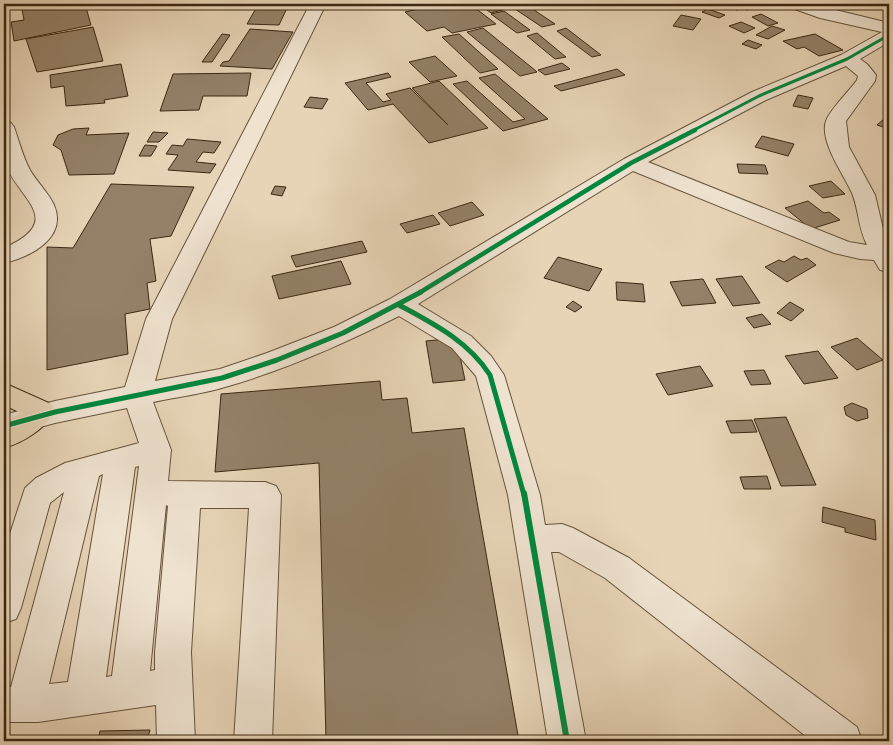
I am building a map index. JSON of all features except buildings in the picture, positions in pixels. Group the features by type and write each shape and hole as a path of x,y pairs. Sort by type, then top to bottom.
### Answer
{"highway":[{"path":"4,393 44,414"},
{"path":"4,437 44,414"}],"street":[{"path":"176,741 168,493 138,396 159,319 318,4"},
{"path":"800,6 827,4"},
{"path":"800,6 889,28"},
{"path":"4,426 44,414 202,383 268,363 343,333 399,305 631,163 759,96 847,59 889,35"},
{"path":"847,59 861,68 867,75 866,81 836,121 839,147 864,195 872,233 887,257"},
{"path":"4,127 19,169 44,207 46,223 38,238 28,247 4,256"},
{"path":"631,163 842,248 887,257"},
{"path":"399,305 452,334 481,359 490,375 507,429 524,495 567,741"},
{"path":"4,409 44,414"},
{"path":"4,608 36,497 55,479 156,450"},
{"path":"84,698 121,459"},
{"path":"85,469 14,704 84,698 174,686"},
{"path":"129,692 168,493"},
{"path":"168,493 265,495 253,741"},
{"path":"532,540 562,538 617,568 843,741"}],"cycle path":[{"path":"4,426 55,412 222,378 277,360 343,333 399,305 631,163 759,96 847,59 889,35"},
{"path":"399,305 438,326 462,342 482,362 490,375 524,495 567,741"}]}
